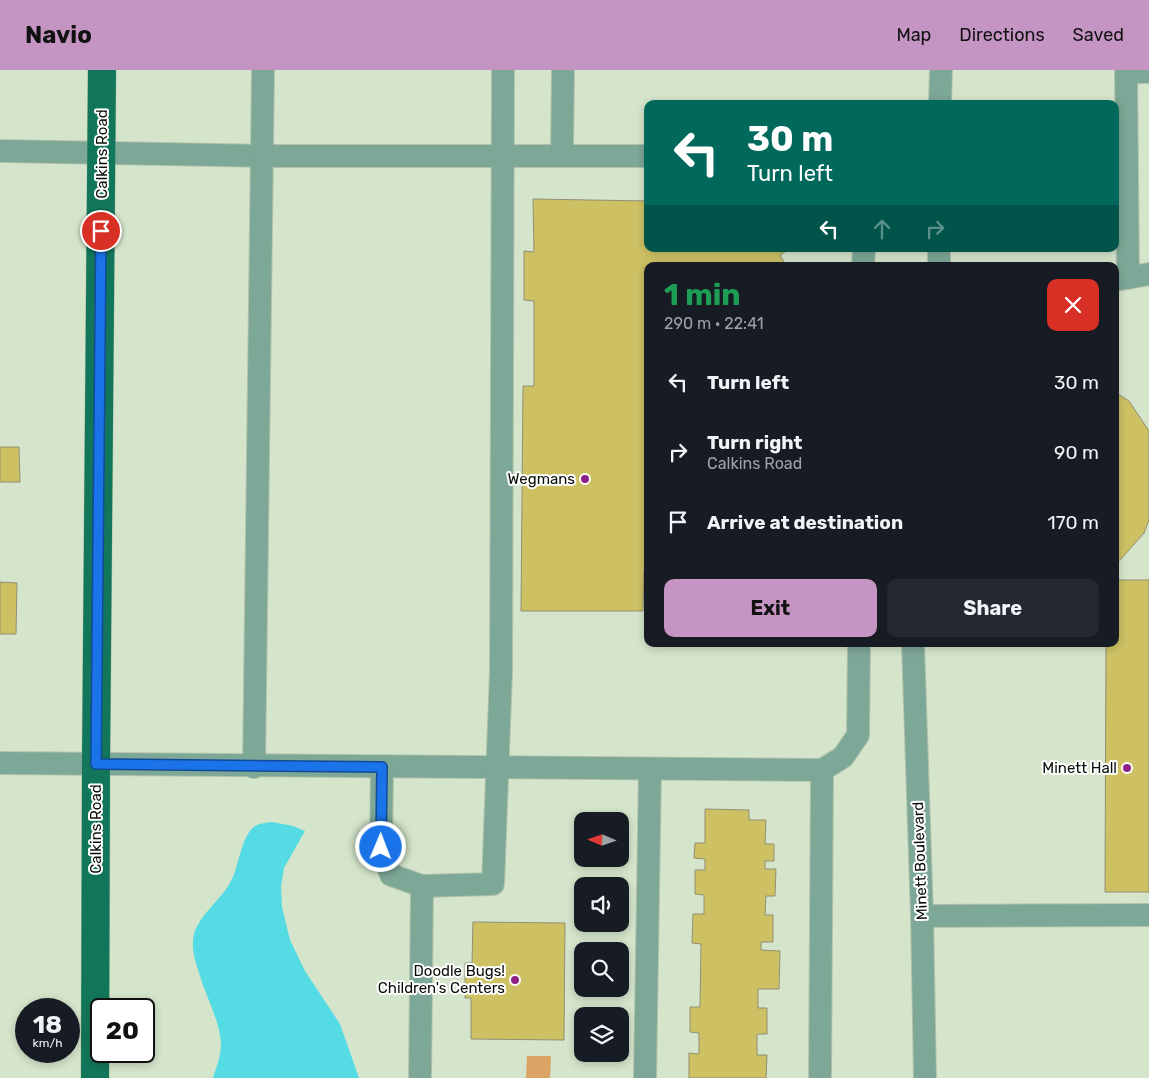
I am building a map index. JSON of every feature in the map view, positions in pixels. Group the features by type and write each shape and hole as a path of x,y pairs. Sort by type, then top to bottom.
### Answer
{"main road":[{"name":"Calkins Road","path":"95,1078 102,70"}],"street":[{"path":"254,767 263,70"},
{"path":"382,767 381,847 391,875 422,886 493,884 498,767 502,490 503,70"},
{"path":"562,156 563,70"},
{"path":"940,100 941,70"},
{"path":"1131,277 1126,71 1149,72"},
{"path":"1,151 263,156 644,156"},
{"path":"0,763 254,767 822,770 843,756 858,735 859,647"},
{"name":"Minett Boulevard","path":"913,647 925,1078"},
{"path":"645,1078 650,769"},
{"path":"820,1078 822,770"},
{"path":"420,1078 422,886"},
{"path":"922,916 1149,916"}],"shaded area":[{"path":"527,1056 551,1056 550,1078 526,1078"}],"water":[{"path":"272,822 293,826 305,831 284,868 281,886 282,907 290,940 305,971 340,1024 359,1078 213,1078 220,1053 220,1037 216,1019 195,959 194,933 203,917 222,895 232,879 248,834 257,825"}],"building":[{"name":"Wegmans","path":"533,199 644,201 644,252 785,252 780,255 784,262 644,262 643,611 521,611 523,386 534,386 534,301 524,300 524,251 534,252"},
{"path":"1119,395 1129,401 1149,431 1149,520 1144,533 1119,560"},
{"path":"0,447 19,447 20,482 0,482"},
{"name":"Minett Hall","path":"1119,580 1149,580 1149,892 1105,892 1106,647 1119,647"},
{"path":"0,582 17,583 16,634 0,634"},
{"path":"705,809 749,810 749,820 766,820 765,844 774,844 774,861 765,861 765,869 776,869 775,896 766,896 765,915 773,915 773,942 761,942 761,950 780,951 779,989 758,989 758,1008 767,1008 767,1034 757,1034 757,1055 767,1055 766,1078 689,1078 689,1053 699,1054 699,1033 690,1032 690,1007 700,1007 701,944 692,943 693,914 704,914 704,895 695,894 695,870 705,870 705,859 694,858 695,843 705,843"},
{"name":"Doodle Bugs! Children's Centers","path":"473,922 565,923 564,1040 471,1039 471,998 465,998 465,963 472,963"}],"place":[{"name":"Wegmans","path":"585,479"},
{"name":"Minett Hall","path":"1127,768"},
{"name":"Doodle Bugs! Children's Centers","path":"515,980"}],"route":[{"path":"101,231 96,764 382,767 381,847"}]}
